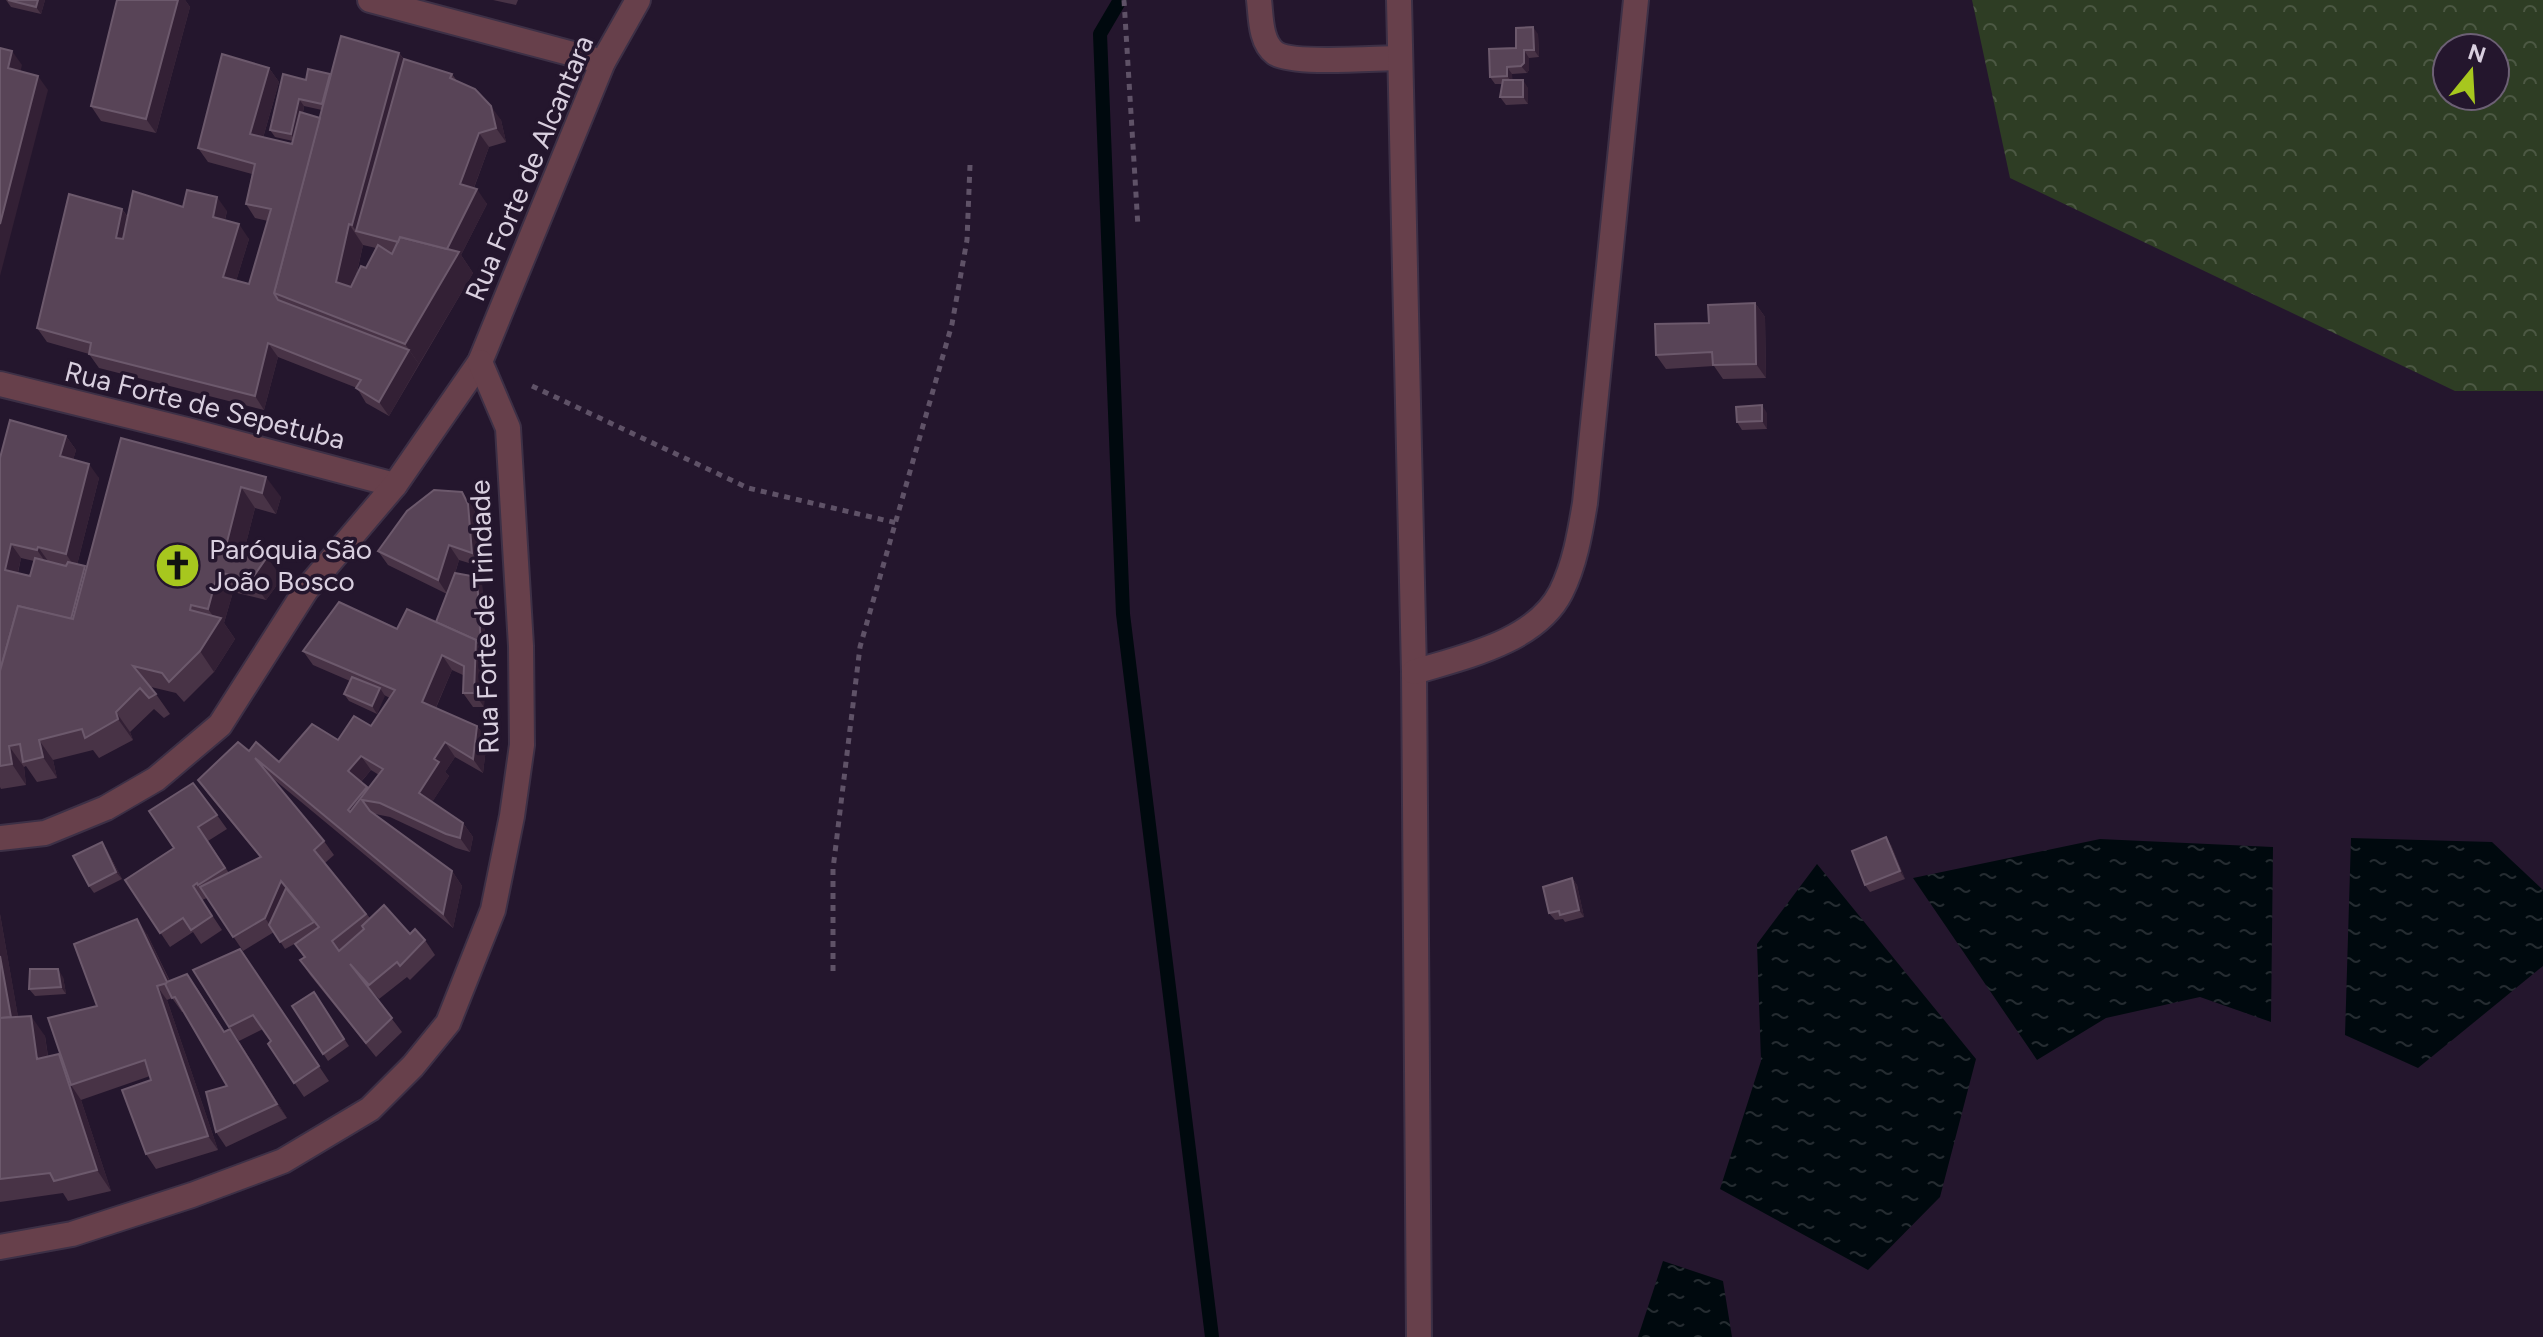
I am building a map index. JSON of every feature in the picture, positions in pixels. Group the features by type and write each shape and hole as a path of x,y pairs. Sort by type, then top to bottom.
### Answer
{"street":[{"path":"370,0 603,62"},
{"name":"Rua Forte de Alcantara","path":"0,838 45,833 106,808 156,779 220,725 306,590 395,485 480,362 603,62 638,0"},
{"path":"1259,0 1263,34 1273,52 1305,59 1399,58"},
{"path":"1399,0 1414,672 1419,1337"},
{"path":"1414,672 1508,641 1536,622 1560,594 1577,546 1585,503 1636,0"},
{"name":"Rua Forte de Trindade","path":"0,1247 72,1234 283,1161 370,1109 413,1066 448,1023 493,910 512,816 522,745 521,646 508,428 480,362"},
{"name":"Rua Forte de Sepetuba","path":"0,384 395,485"}],"path":[{"path":"1124,0 1138,227"},
{"path":"833,971 833,869 860,647 952,324 967,240 970,165"},
{"path":"480,362 748,488 897,523"}],"green space":[{"path":"1972,0 2543,0 2543,391 2455,391 2010,178"}],"water":[{"path":"2351,838 2492,842 2543,890 2543,966 2418,1068 2345,1035"},
{"path":"2100,839 2273,847 2271,1022 2200,997 2106,1018 2037,1060 1913,878"},
{"path":"1817,864 1976,1059 1940,1197 1868,1270 1720,1189 1761,1061 1757,944"},
{"path":"1663,1261 1723,1281 1732,1337 1638,1337"}],"building":[{"path":"8,0 38,0 36,7"},
{"path":"117,0 178,0 146,119 91,106"},
{"path":"1533,27 1534,50 1524,50 1524,63 1507,67 1507,76 1490,77 1489,49 1516,48 1516,28"},
{"path":"341,36 399,53 352,225 349,224 336,282 351,287 361,266 366,268 378,245 392,254 400,237 459,252 405,344 274,293"},
{"path":"0,48 12,51 8,68 38,76 0,224"},
{"path":"222,54 269,68 250,134 292,144 300,112 320,118 274,293 278,300 409,350 379,402 356,388 361,380 268,343 255,396 89,354 91,343 37,328 69,194 122,209 116,238 123,239 133,191 183,207 187,190 217,197 213,217 239,224 223,277 249,284 271,209 246,204 255,164 198,148"},
{"path":"404,59 452,74 450,78 475,89 491,106 496,128 479,133 460,184 477,189 447,249 400,237 398,242 356,231"},
{"path":"308,69 330,74 322,104 299,99 291,134 270,130 283,74 306,80"},
{"path":"1503,80 1523,80 1523,97 1500,97"},
{"path":"1755,303 1756,364 1713,365 1712,352 1656,355 1655,324 1709,323 1708,305"},
{"path":"1762,405 1762,421 1737,422 1736,407"},
{"path":"10,420 66,436 60,456 89,464 66,554 11,544 5,570 30,576 35,558 66,566 68,562 85,566 71,619 18,606 0,671 0,458"},
{"path":"121,438 266,477 262,493 241,487 226,546 267,557 251,580 218,572 208,609 191,605 190,610 221,618 200,651 169,682 162,673 133,666 156,694 149,698 140,688 116,712 118,719 85,738 82,729 39,740 43,757 23,762 20,744 9,746 12,764 0,766 0,671 18,606 73,619"},
{"path":"434,490 462,492 468,504 472,553 449,545 438,580 378,551 407,511"},
{"path":"455,573 477,577 481,647 476,640 436,622"},
{"path":"339,602 397,629 407,609 476,640 474,693 463,693 464,666 442,655 422,702 477,726 473,759 445,742 434,759 439,762 419,793 463,823 460,838 380,803 362,800 370,811 452,871 443,914 255,758 324,841 314,850 366,914 332,941 339,951 364,929 362,926 384,905 410,934 415,929 425,940 400,966 397,962 369,985 350,964 392,1018 366,1043 300,960 305,957 295,944 319,927 281,881 265,918 233,937 200,887 261,857 198,780 238,742 249,751 256,742 279,762 312,724 338,740 354,716 371,726 395,690 303,651","holes":["361,756 383,769 350,812 348,810 367,787 348,771"]},
{"path":"352,677 380,688 372,706 344,694"},
{"path":"193,783 217,815 198,827 225,868 193,886 212,916 191,930 183,918 160,933 125,880 174,848 149,811"},
{"path":"1886,837 1900,871 1865,885 1852,851"},
{"path":"102,842 116,872 89,886 73,856"},
{"path":"1572,878 1579,910 1560,915 1559,911 1549,913 1543,887"},
{"path":"286,888 314,922 280,942 269,925"},
{"path":"137,919 167,982 187,974 224,1032 230,1029 277,1104 216,1132 206,1092 227,1086 175,997 172,998 167,983 157,986 208,1136 146,1154 122,1090 151,1080 145,1060 71,1085 48,1018 97,1006 74,944"},
{"path":"240,949 319,1066 294,1083 253,1015 229,1027 193,970"},
{"path":"0,956 11,1017 0,1018"},
{"path":"30,969 58,969 61,987 29,989"},
{"path":"314,992 344,1039 323,1054 292,1006"},
{"path":"31,1016 37,1059 59,1054 97,1170 54,1181 50,1173 0,1179 0,1018"}],"waterway":[{"path":"1120,0 1100,34 1123,614 1212,1337"}],"place":[{"name":"Paróquia São João Bosco","path":"178,565"}]}
